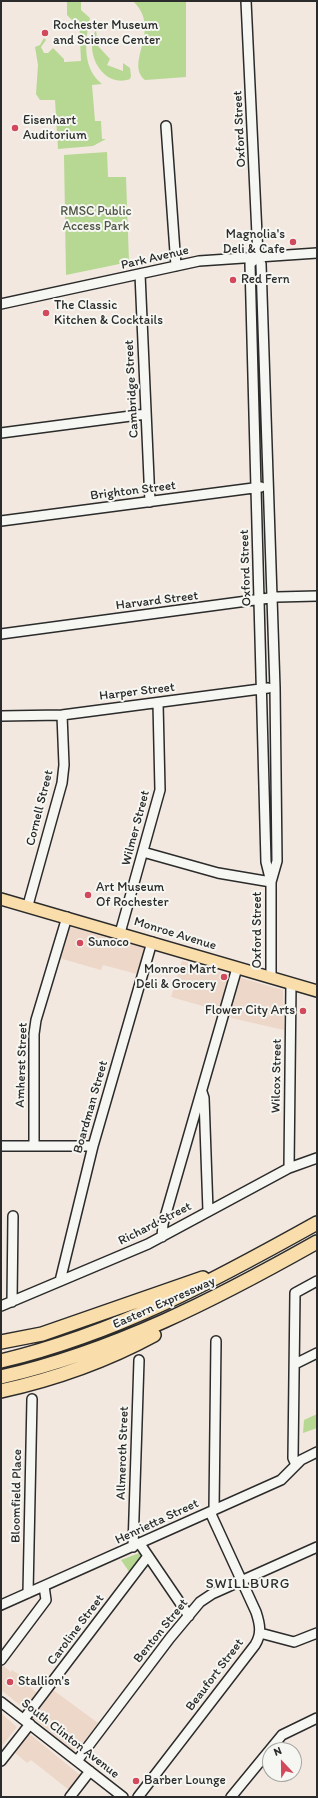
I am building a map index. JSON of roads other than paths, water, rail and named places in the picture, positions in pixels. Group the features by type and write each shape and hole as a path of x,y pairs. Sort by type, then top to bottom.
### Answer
{"highway":[{"name":"Eastern Expressway","path":"1,1361 55,1346 115,1325 184,1295 252,1260 317,1222"},
{"name":"Eastern Expressway","path":"1,1377 65,1360 120,1341 172,1319 228,1291 314,1244"},
{"path":"1,1342 28,1338 59,1328 252,1260"},
{"path":"1,1391 49,1379 108,1358 163,1330 228,1291"}],"main road":[{"name":"Monroe Avenue","path":"1,898 317,991"}],"street":[{"name":"Oxford Street","path":"246,1 258,256 262,264 275,688 277,861 271,882"},
{"path":"166,126 176,266"},
{"name":"Park Avenue","path":"1,304 205,260 317,253"},
{"name":"Oxford Street","path":"258,256 250,264 266,862 271,882 271,978"},
{"name":"Cambridge Street","path":"140,274 150,502"},
{"path":"1,433 146,414"},
{"name":"Brighton Street","path":"1,521 269,487"},
{"name":"Harvard Street","path":"1,634 272,598 317,596"},
{"name":"Harper Street","path":"1,716 62,715 275,688"},
{"name":"Wilmer Street","path":"120,933 160,790 158,703"},
{"name":"Cornell Street","path":"28,905 62,783 64,765 62,715"},
{"path":"143,852 218,873 271,882"},
{"name":"Amherst Street","path":"34,1146 34,1034 36,1020 67,917"},
{"name":"Boardman Street","path":"60,1281 93,1146 152,942"},
{"path":"162,1237 163,1224 237,968"},
{"name":"Wilcox Street","path":"289,1168 291,984"},
{"path":"202,1092 204,1098 208,1212"},
{"path":"1,1146 93,1146"},
{"name":"Richard Street","path":"1,1306 162,1237 289,1168 317,1158"},
{"path":"12,1302 13,1216"},
{"path":"296,1465 293,1458 295,1292 317,1280"},
{"path":"212,1511 216,1341"},
{"path":"295,1364 317,1353"},
{"name":"Allmeroth Street","path":"136,1546 139,1360"},
{"name":"Bloomfield Place","path":"28,1593 32,1399"},
{"name":"Henrietta Street","path":"1,1605 281,1480 301,1460 317,1452"},
{"name":"Beaufort Street","path":"138,1797 255,1645 260,1633 256,1612 212,1511"},
{"path":"136,1546 148,1556 189,1616"},
{"name":"Benton Street","path":"77,1761 170,1638 208,1596 317,1547"},
{"name":"Caroline Street","path":"1,1761 27,1722 148,1556"},
{"path":"1,1660 46,1600 44,1586"},
{"path":"260,1633 294,1642 317,1634"},
{"name":"South Clinton Avenue","path":"1,1702 123,1797"},
{"path":"231,1797 282,1735 317,1718"},
{"path":"70,1797 90,1771"}],"place":[{"name":"Rochester Museum and Science Center","path":"45,33"},
{"name":"Eisenhart Auditorium","path":"15,128"},
{"name":"Magnolia's Deli & Cafe","path":"293,242"},
{"name":"Red Fern","path":"233,280"},
{"name":"The Classic Kitchen & Cocktails","path":"46,313"},
{"name":"Art Museum Of Rochester","path":"88,895"},
{"name":"Sunoco","path":"80,943"},
{"name":"Monroe Mart Deli & Grocery","path":"224,977"},
{"name":"Flower City Arts","path":"303,1011"},
{"name":"Stallion's","path":"10,1682"},
{"name":"Barber Lounge","path":"136,1781"}],"district":[{"name":"SWILLBURG","path":"248,1584"}],"park label":[{"name":"RMSC Public Access Park","path":"96,220"}]}
